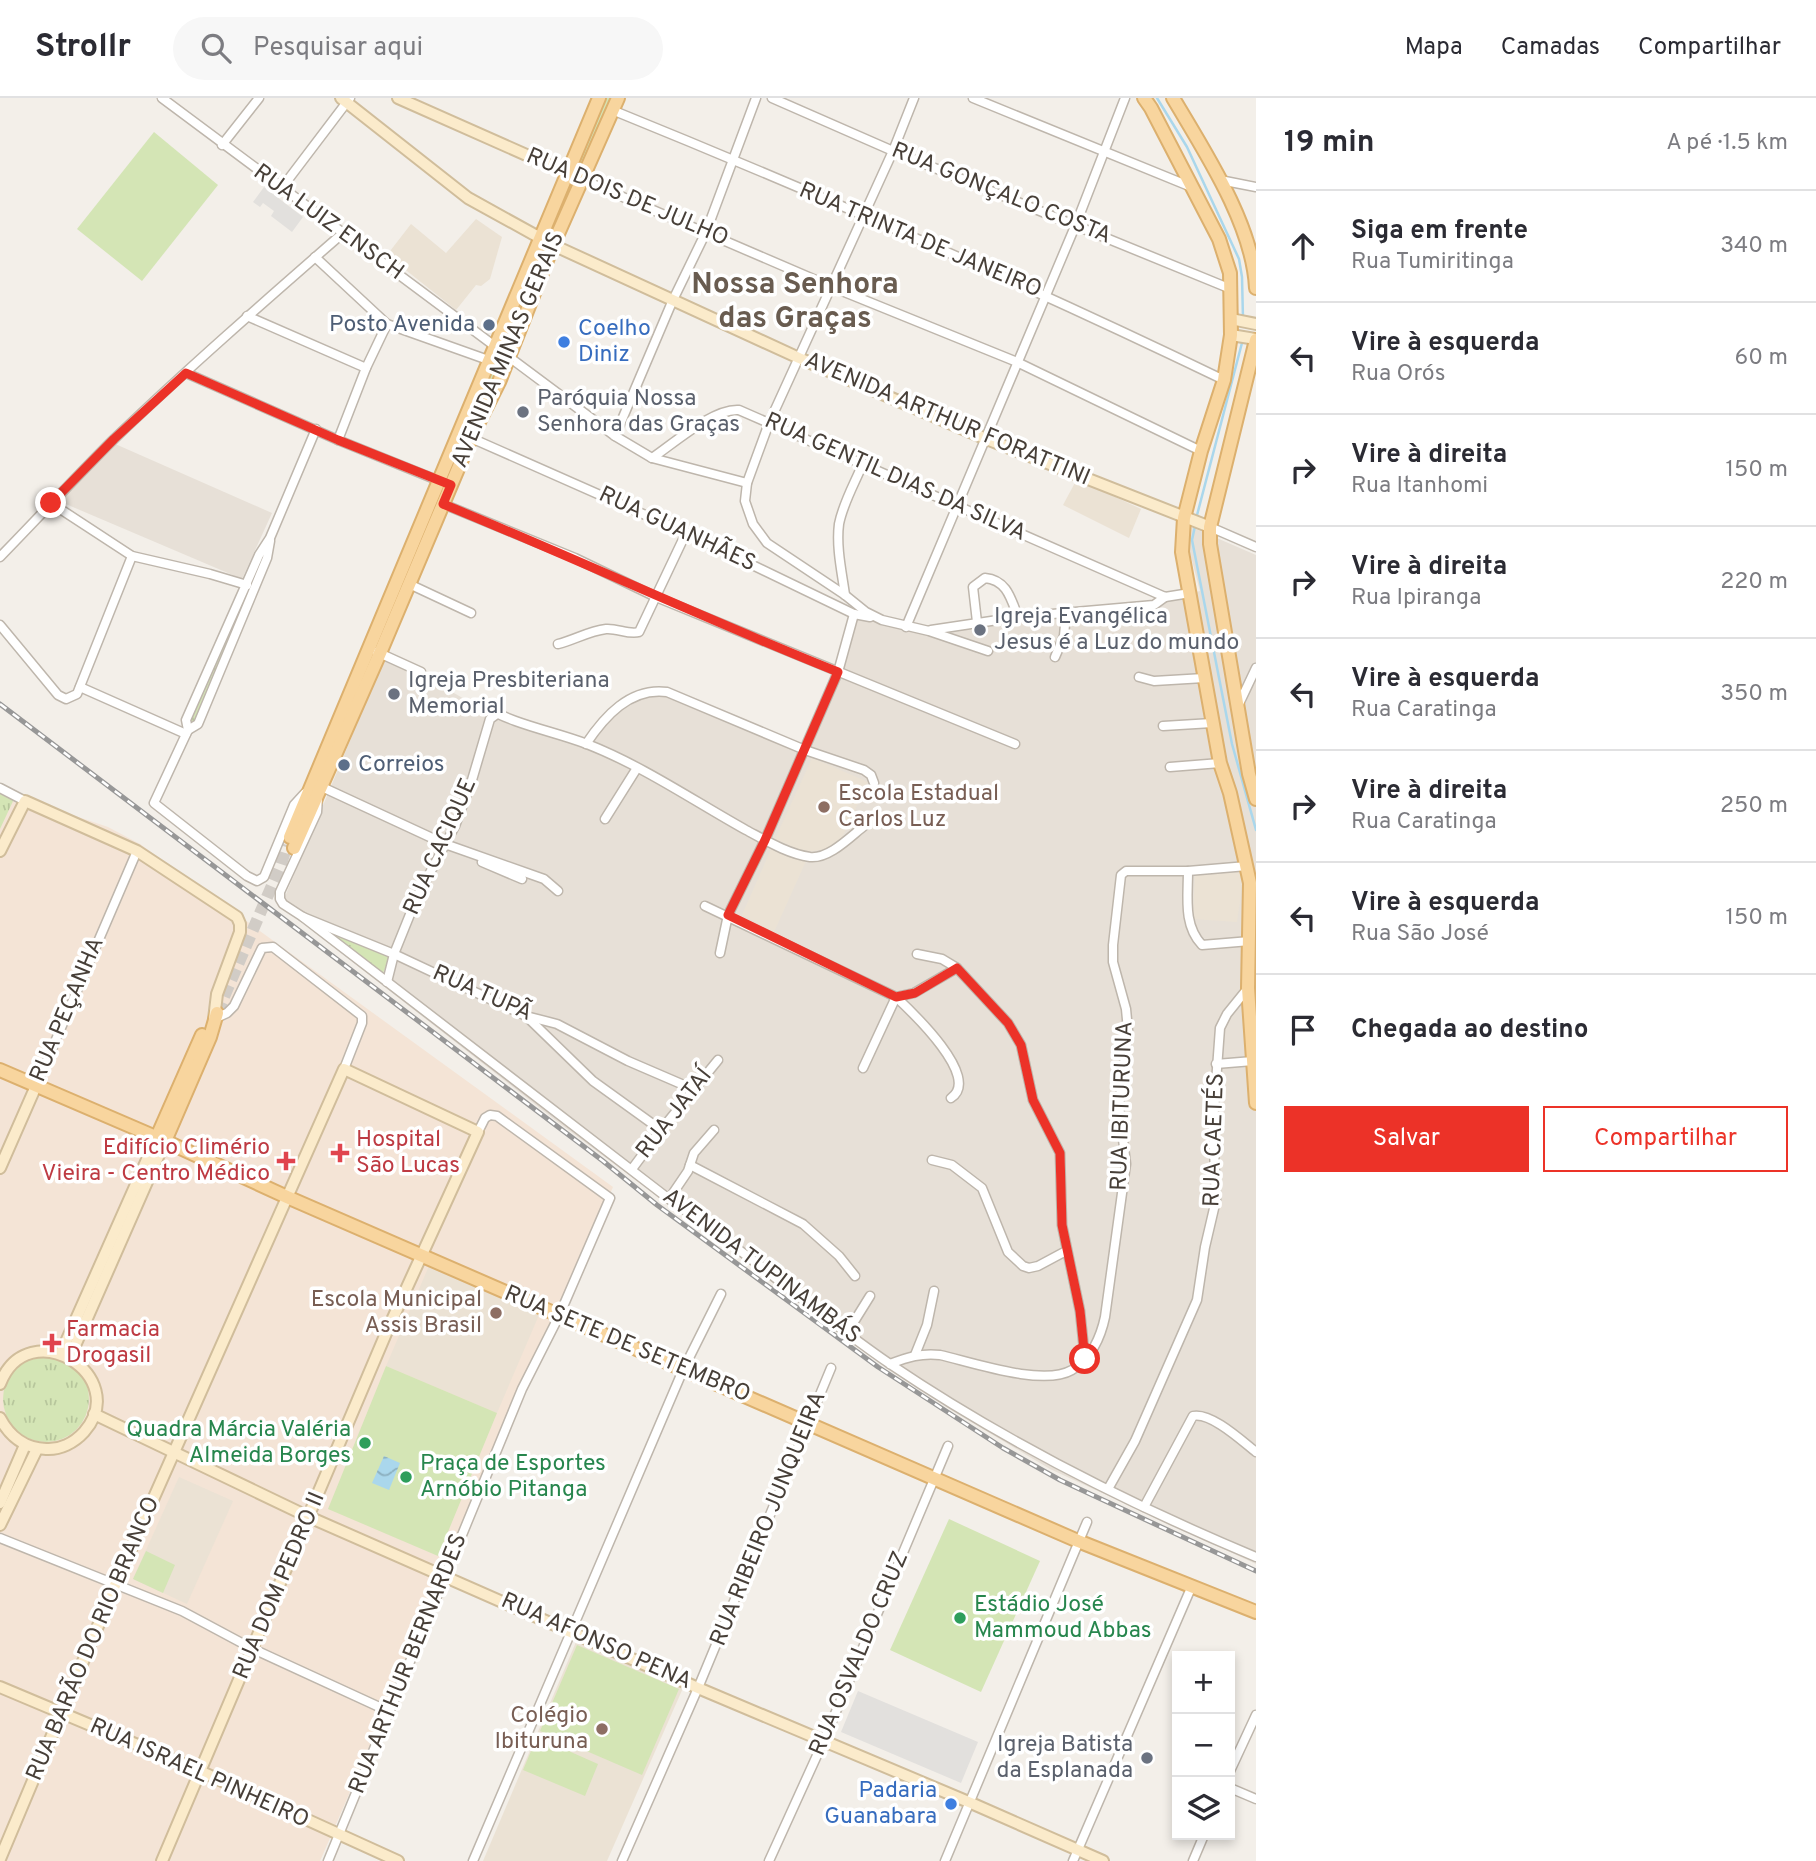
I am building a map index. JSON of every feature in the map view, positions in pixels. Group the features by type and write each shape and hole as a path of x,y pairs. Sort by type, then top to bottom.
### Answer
{"main road":[{"path":"1144,98 1152,108 1226,255 1231,289 1231,335 1224,380 1202,451 1182,552 1220,763 1230,793 1250,883 1248,988 1256,1103"},
{"path":"1173,98 1220,180 1247,240 1255,267 1256,288"},
{"name":"AVENIDA MINAS GERAIS","path":"374,651 409,584 471,438 509,357 567,173 597,99"},
{"name":"AVENIDA MINAS GERAIS","path":"290,847 317,790 374,651 438,481 496,346 546,242 583,180 615,104"},
{"path":"1256,339 1210,527 1214,573 1256,799"},
{"path":"161,1139 210,1037 216,1016"},
{"name":"RUA SETE DE SETEMBRO","path":"0,1070 1078,1541 1256,1612"}],"street":[{"name":"RUA LUIZ ENSCH","path":"162,98 496,346"},
{"path":"222,145 259,98"},
{"name":"RUA DOIS DE JULHO","path":"398,98 832,287 1017,362 1202,451"},
{"path":"615,436 672,302 706,232 756,98"},
{"name":"RUA GONÇALO COSTA","path":"772,98 893,151 1231,289"},
{"path":"914,98 864,216 769,422 747,483 745,501 747,511 763,538 866,612 882,620 929,631 988,651"},
{"path":"973,98 1192,187"},
{"path":"906,627 1076,224 1125,98"},
{"path":"282,189 346,100"},
{"name":"AVENIDA ARTHUR FORATTINI","path":"346,100 468,198 546,242 672,302 984,438 1210,527"},
{"name":"RUA TRINTA DE JANEIRO","path":"615,104 732,159 1045,294 1224,380"},
{"path":"1220,180 1256,187"},
{"path":"0,557 114,439 247,316 343,233"},
{"path":"316,257 387,324 491,361"},
{"path":"247,316 366,368"},
{"path":"1231,319 1256,324"},
{"path":"338,440 366,368 387,324"},
{"path":"1231,335 1256,339"},
{"path":"509,357 615,436 652,458 747,483"},
{"path":"186,373 338,440 451,485"},
{"name":"RUA GENTIL DIAS DA SILVA","path":"652,458 710,419 728,411 739,410 1165,597"},
{"path":"187,732 186,720 259,555 270,538 316,429"},
{"name":"RUA GUANHÃES","path":"471,438 686,533 854,614 882,620"},
{"path":"845,595 839,526 863,463"},
{"path":"51,503 132,556 210,573 247,585"},
{"path":"443,504 575,558 656,597 1015,744"},
{"path":"1210,527 1256,547"},
{"path":"558,644 601,630 622,629 637,633 647,618 686,533"},
{"path":"187,732 198,724 267,558 270,538"},
{"path":"0,625 61,697 71,698 80,687 132,556"},
{"path":"977,622 973,587 985,578 1004,587 1018,617"},
{"path":"409,584 471,613"},
{"path":"929,631 1018,617 1154,605 1165,597 1190,593"},
{"path":"1055,657 1064,636 1066,613"},
{"path":"720,953 728,915 765,840 838,672 854,614"},
{"path":"971,657 973,647"},
{"path":"374,651 421,672"},
{"path":"1237,708 1256,668"},
{"path":"1139,677 1154,681 1203,678"},
{"path":"80,687 187,732"},
{"path":"586,744 602,720 615,709 641,694 667,692 805,750 864,770 871,775 874,783"},
{"path":"483,706 497,714 586,744 637,768 765,840 793,852 816,857 841,844 864,826"},
{"name":"RUA CACIQUE","path":"387,982 394,954 417,897 455,826 490,719 497,714"},
{"path":"1163,726 1212,723"},
{"name":"AVENIDA MINAS GERAIS","path":"187,732 154,803 254,880 261,880 275,854 294,805 317,790"},
{"path":"1170,767 1220,763"},
{"path":"605,820 637,768"},
{"path":"0,788 137,851 237,917 240,932 215,1000 216,1016"},
{"path":"317,790 455,848 544,879 558,891"},
{"name":"AVENIDA MINAS GERAIS","path":"280,892 317,812 317,790"},
{"path":"0,851 25,801"},
{"path":"455,848 463,855 522,879"},
{"name":"RUA PEÇANHA","path":"0,1168 137,851"},
{"path":"1247,866 1188,871 1188,920 1194,937 1202,945 1250,940"},
{"name":"RUA IBITURUNA","path":"1085,1359 1098,1341 1105,1317 1126,1164 1119,1105 1128,1030 1126,1009 1113,961 1121,875 1124,871 1188,871"},
{"name":"RUA TUPÃ","path":"280,892 283,904 303,917 394,954 526,1016 557,1024 628,1061 693,1089"},
{"path":"705,906 896,997 918,1017 949,1055 959,1086 958,1092 951,1098"},
{"name":"AVENIDA TUPINAMBÁS","path":"303,917 668,1199 706,1224 890,1364 993,1429 1144,1507 1256,1557"},
{"name":"RUA BARÃO DO RIO BRANCO","path":"0,1859 63,1715 116,1583 344,1069 363,1020 357,1009 278,949 267,946 261,951 234,1006 227,1013 216,1016"},
{"path":"890,1364 915,1354 940,1354 993,1369 1026,1374 1067,1373 1085,1359 1080,1311 1066,1251 1060,1199 1060,1153 1033,1100 1021,1045 1008,1023 957,968 936,957 917,954"},
{"path":"896,997 915,993 957,968"},
{"name":"RUA CAETÉS","path":"1108,1489 1135,1441 1197,1300 1216,1200 1213,1152 1216,1064 1223,1021 1248,988"},
{"path":"863,1068 896,997"},
{"path":"526,1016 593,1081 661,1129"},
{"name":"RUA JATAÍ","path":"632,1169 718,1060"},
{"path":"1216,1064 1253,1061"},
{"path":"344,1069 478,1132"},
{"name":"RUA ARTHUR BERNARDES","path":"328,1861 522,1390 559,1316 610,1198 497,1116 490,1115 485,1118 478,1132"},
{"path":"668,1199 690,1165 694,1153 714,1130"},
{"name":"RUA DOM PEDRO II","path":"163,1861 421,1255 478,1132"},
{"path":"66,1355 161,1139"},
{"path":"932,1160 952,1165 982,1188 1008,1252 1023,1266 1038,1266 1066,1251"},
{"path":"690,1165 712,1174 803,1224 839,1256 855,1276"},
{"path":"915,1354 927,1325 934,1291"},
{"path":"473,1861 683,1370 721,1293"},
{"path":"848,1333 870,1296"},
{"path":"0,1381 18,1359 30,1353 44,1351 66,1355 83,1367 92,1381 96,1397 94,1413 88,1427 66,1446 52,1450 25,1445 6,1429 0,1418"},
{"name":"RUA RIBEIRO JUNQUEIRA","path":"622,1861 698,1688 831,1368"},
{"name":"RUA AFONSO PENA","path":"94,1413 309,1517 698,1688 971,1803 1076,1856 1102,1861"},
{"path":"1144,1507 1190,1418 1199,1415 1223,1427 1256,1452"},
{"path":"0,1503 25,1445"},
{"name":"RUA OSVALDO CRUZ","path":"769,1861 824,1741 948,1446"},
{"path":"0,1525 37,1449"},
{"path":"945,1861 1087,1522"},
{"path":"0,1538 182,1611 253,1649 388,1711"},
{"path":"1076,1856 1191,1588"},
{"name":"RUA ISRAEL PINHEIRO","path":"0,1687 202,1772 398,1861"},
{"path":"1235,1760 1256,1716"},
{"path":"1247,1734 1256,1738"},
{"path":"1235,1790 1256,1799"},
{"path":"1193,1861 1202,1840"}],"shaded area":[{"path":"264,187 303,217 292,232 271,216 274,211 263,203 260,207 253,202"},
{"path":"476,219 502,237 490,279 481,286 476,285 456,310 387,255 411,224 446,253"},
{"path":"113,443 272,513 242,579 54,499"},
{"path":"1077,479 1141,509 1129,538 1063,505"},
{"path":"1182,523 1256,555 1256,1564 1050,1469 946,1407 854,1345 555,1120 281,906 352,736 381,656 428,678 492,715 587,748 606,712 650,688 666,690 803,751 836,673 855,616 865,615 927,632 1148,608 1163,600 1200,591"},
{"name":"Escola Estadual Carlos Luz","path":"812,758 868,782 842,838 826,849 805,852 775,839"},
{"path":"0,784 25,799 108,827 140,844 613,1187 320,1861 0,1861"},
{"path":"772,847 806,861 774,932 742,915"},
{"path":"1244,871 1237,922 1193,919 1195,873"},
{"path":"431,1261 542,1308 497,1413 386,1366"},
{"path":"179,1477 233,1501 187,1604 133,1579"},
{"name":"Colégio Ibituruna","path":"576,1642 683,1688 607,1861 483,1861"},
{"path":"858,1691 978,1742 961,1783 841,1732"}],"green space":[{"path":"605,98 614,98 494,382 313,791"},
{"path":"154,132 218,185 142,281 77,229"},
{"path":"262,558 264,559 195,723 190,723 190,718"},
{"path":"0,792 14,799 0,829"},
{"path":"314,924 390,955 382,976"},
{"path":"46,1356 70,1363 82,1375 89,1399 82,1423 70,1435 46,1442 22,1435 10,1423 3,1399 10,1375 22,1363"},
{"name":"Praça de Esportes Arnóbio Pitanga","path":"386,1366 497,1413 438,1556 328,1509"},
{"name":"Estádio José Mammoud Abbas","path":"949,1519 1040,1561 981,1692 890,1650"},
{"path":"146,1551 175,1565 163,1593 133,1579"},
{"path":"577,1645 679,1689 642,1775 540,1731"},
{"path":"537,1737 598,1764 585,1796 523,1770"}],"water":[{"path":"384,1456 400,1463 389,1490 372,1483"}],"waterway":[{"path":"1157,98 1187,147 1239,259 1243,319"},
{"path":"1196,519 1243,339"},
{"path":"1195,526 1192,540 1232,744 1256,830"}],"tunnel":[{"path":"217,1013 287,845"}],"railway":[{"path":"0,704 603,1161 657,1205 878,1367 1003,1448 1060,1480 1256,1571"}],"place":[{"name":"Posto Avenida","path":"489,325"},
{"name":"Coelho Diniz","path":"564,342"},
{"name":"Paróquia Nossa Senhora das Graças","path":"523,412"},
{"name":"Igreja Evangélica Jesus é a Luz do mundo","path":"980,630"},
{"name":"Igreja Presbiteriana Memorial","path":"394,694"},
{"name":"Correios","path":"344,765"},
{"name":"Escola Estadual Carlos Luz","path":"824,807"},
{"name":"Hospital São Lucas","path":"340,1153"},
{"name":"Edifício Climério Vieira - Centro Médico","path":"286,1161"},
{"name":"Escola Municipal Assis Brasil","path":"496,1313"},
{"name":"Farmacia Drogasil","path":"52,1343"},
{"name":"Quadra Márcia Valéria Almeida Borges","path":"365,1443"},
{"name":"Praça de Esportes Arnóbio Pitanga","path":"406,1477"},
{"name":"Estádio José Mammoud Abbas","path":"960,1618"},
{"name":"Colégio Ibituruna","path":"602,1729"},
{"name":"Igreja Batista da Esplanada","path":"1147,1758"},
{"name":"Padaria Guanabara","path":"951,1804"}],"district":[{"name":"Nossa Senhora das Graças","path":"795,302"}],"route":[{"path":"51,503 114,439 186,373 338,440 451,485 443,504 575,558 656,597 838,672 765,840 728,915 896,997 915,993 957,968 1008,1023 1025,1055 1033,1100 1060,1153 1062,1225 1080,1311 1085,1359"}]}
